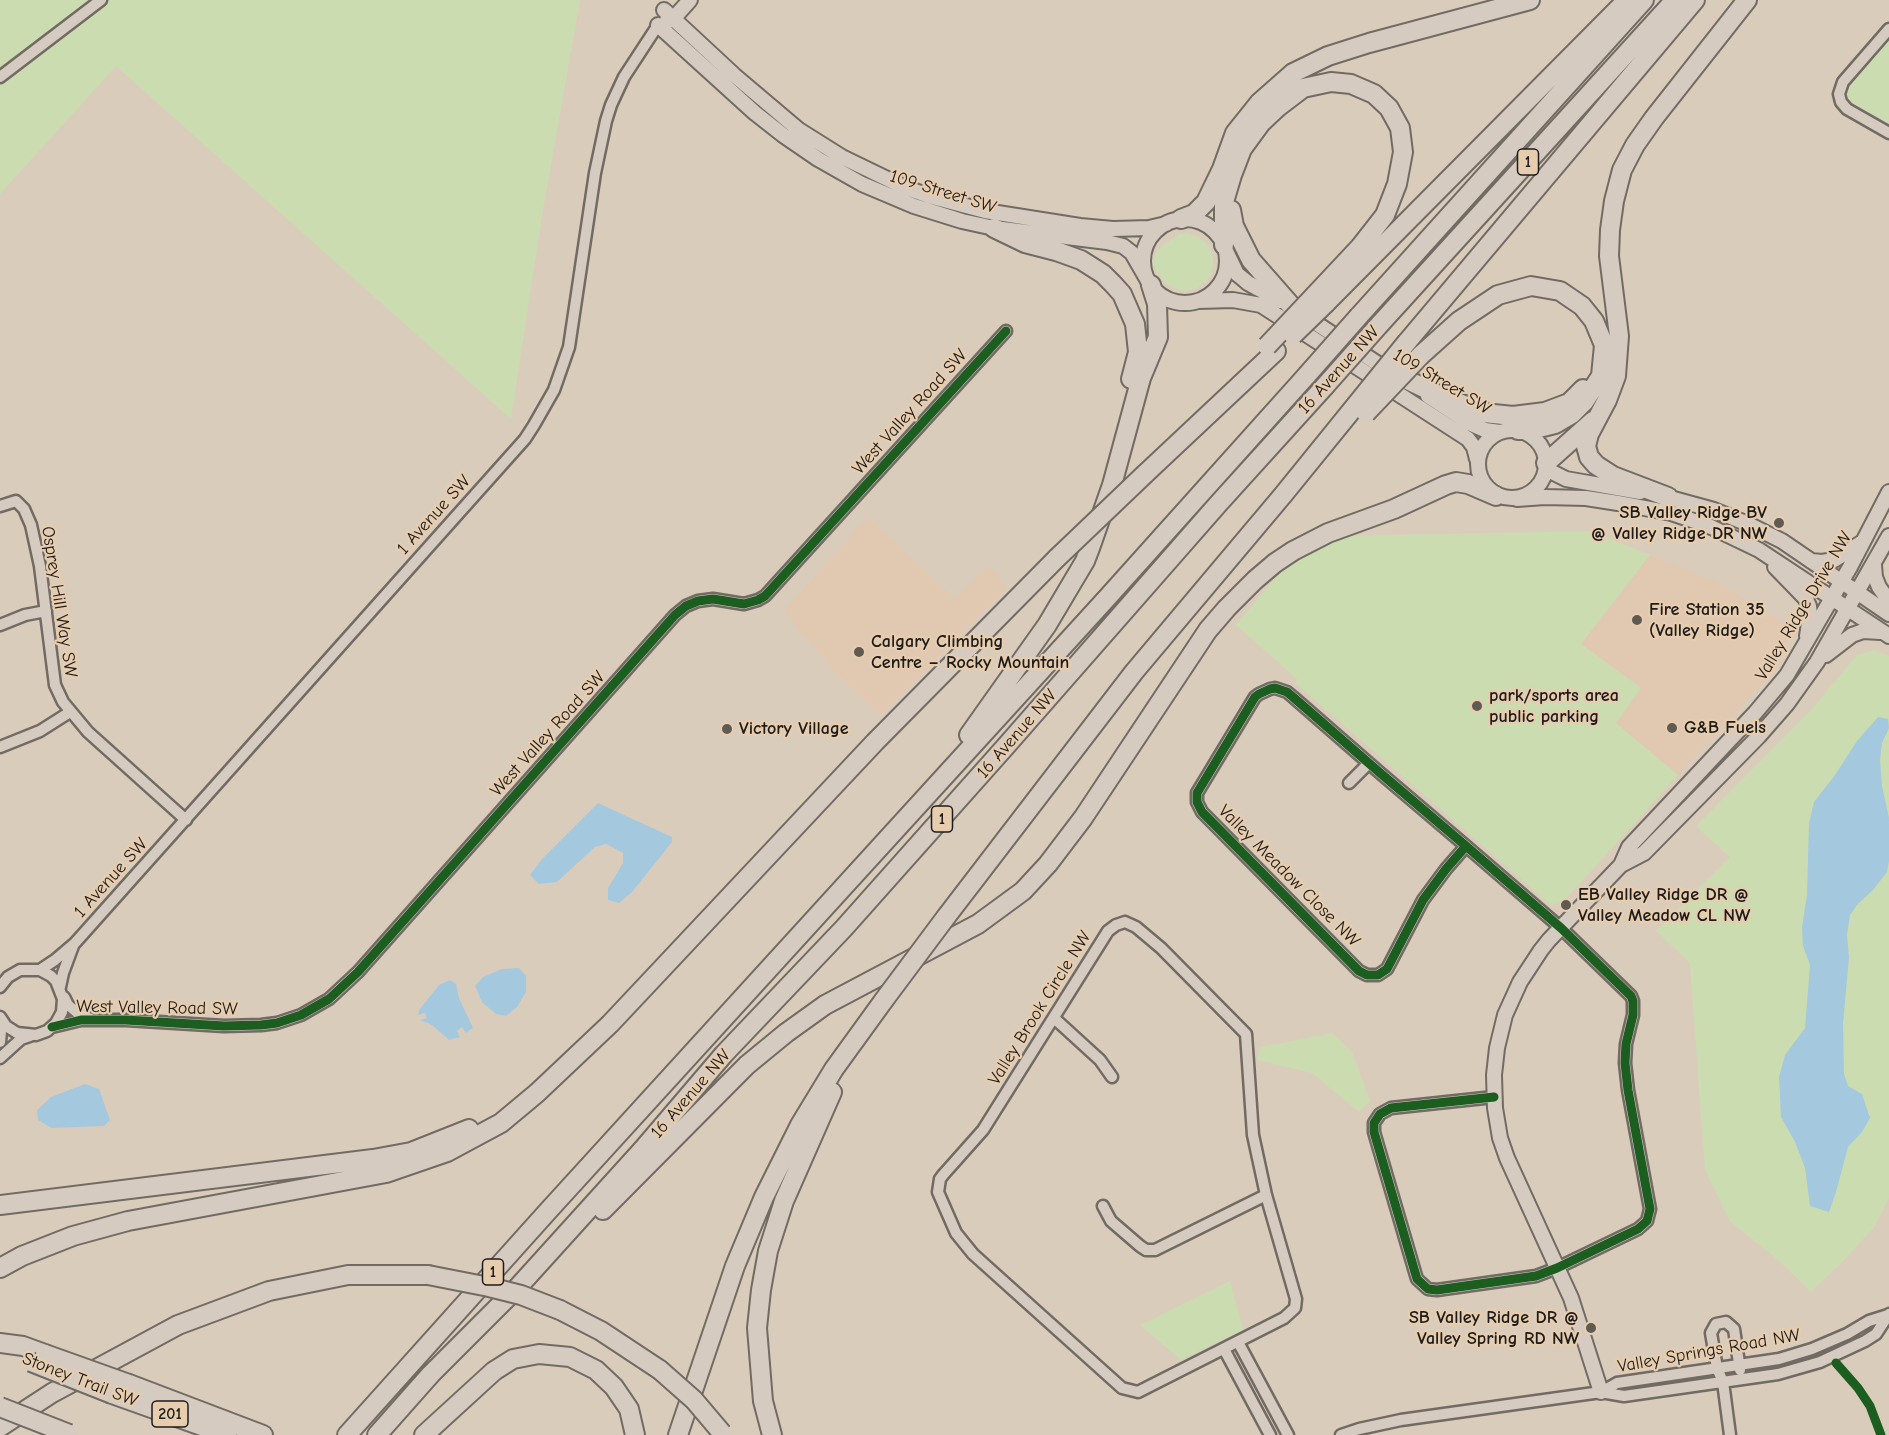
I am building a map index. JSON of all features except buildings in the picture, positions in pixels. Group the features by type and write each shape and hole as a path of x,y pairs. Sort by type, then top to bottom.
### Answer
{"highway":[{"path":"1173,221 1194,214 1206,202 1222,169 1235,133 1259,103 1293,73 1328,56 1359,46 1530,0"},
{"path":"0,1268 22,1256 73,1236 128,1221 396,1169 447,1152 501,1123 537,1093 610,1024 875,742 1057,558 1206,415 1320,299 1627,0"},
{"name":"16 Avenue NW","path":"347,1435 1107,598 1644,0"},
{"name":"16 Avenue NW","path":"377,1435 430,1374 555,1247 724,1054 852,920 1219,503 1675,0"},
{"path":"1361,409 1407,342 1695,0"},
{"path":"1668,497 1613,476 1596,465 1589,457 1586,446 1616,376 1619,336 1609,256 1614,201 1622,170 1654,117 1747,0"},
{"path":"1225,248 1224,202 1242,149 1261,123 1278,106 1303,88 1331,82 1351,84 1374,94 1389,108 1400,128 1403,152 1397,184 1385,215 1320,299"},
{"path":"1232,175 1231,214 1240,242 1251,260 1294,309"},
{"path":"994,228 1025,243 1081,260 1102,274 1122,294 1135,324 1138,352 1129,390 1126,432"},
{"path":"934,786 1047,625 1085,561 1112,485 1141,378 1158,337 1157,304 1149,282"},
{"path":"678,1435 735,1266 764,1197 800,1125 829,1078 884,1000 1134,672 1264,517 1361,409 1458,321 1498,295 1532,286 1560,291 1582,306 1594,321 1604,345 1601,376 1594,389 1572,414 1555,424 1531,430 1509,431"},
{"path":"1389,371 1432,392 1484,413 1513,416 1545,412 1569,403 1588,384 1604,361"},
{"path":"1546,466 1599,416"},
{"path":"555,1247 585,1228 747,1065 786,1033 825,1005 978,924 1023,891 1048,864 1077,826 1208,630 1227,608 1275,563 1293,551 1328,534 1394,509 1446,485 1456,482 1468,484 1496,495"},
{"path":"772,1435 763,1401 757,1328 768,1251 784,1201 823,1112 838,1080 884,1000"},
{"path":"0,1205 292,1170 411,1152 470,1128 537,1093"},
{"path":"0,1427 52,1393 178,1325 269,1292 348,1275 428,1275 521,1295 560,1310 601,1331 660,1370 694,1400 723,1434"},
{"path":"0,1343 23,1346 38,1358 129,1384 263,1435"},
{"name":"Stoney Trail SW","path":"0,1349 38,1358 112,1394 227,1435"},
{"path":"424,1435 494,1371 513,1359 539,1353 570,1357 596,1370 614,1387 629,1408 635,1435"},
{"path":"0,1407 71,1435"}],"street":[{"path":"0,77 101,0"},
{"path":"658,26 670,10 690,0"},
{"name":"109 Street SW","path":"670,10 741,82 799,130 842,157 904,187 986,211 1080,226 1113,229 1149,228 1173,221"},
{"name":"109 Street SW","path":"658,26 763,119 796,145 862,184 914,206 962,221 994,228 1123,246 1132,253 1149,282"},
{"name":"1 Avenue SW","path":"40,970 75,943 525,439 544,409 563,369 569,347 606,121 624,77 658,26"},
{"path":"1889,29 1843,82 1839,94 1841,102 1847,109 1889,133"},
{"path":"1196,220 1210,227 1216,232 1225,248 1227,267 1222,281 1212,293 1198,301 1176,302 1162,296 1149,282 1143,263 1146,247 1153,234 1173,221 1196,220"},
{"name":"109 Street SW","path":"1225,248 1237,273 1248,283 1294,309 1469,423 1485,430 1509,431"},
{"name":"109 Street SW","path":"1198,301 1233,300 1261,305 1468,439 1478,459"},
{"name":"West Valley Road SW","path":"31,1036 52,1027 94,1020 224,1026 261,1025 277,1023 301,1015 329,999 358,972 675,615 686,606 698,601 713,600 744,604 765,596 1006,331"},
{"path":"1516,499 1533,492 1544,478 1545,456 1532,436 1509,431 1485,442 1478,459 1477,468 1483,484 1496,495 1506,499 1516,499 1545,497 1586,498 1671,513 1709,526 1759,550 1792,570 1886,634"},
{"path":"1546,466 1566,479 1668,497 1714,510 1748,524 1782,542 1889,615"},
{"name":"Valley Ridge Drive NW","path":"1621,865 1629,847 1787,675 1865,540 1889,492"},
{"name":"Osprey Hill Way SW","path":"0,506 16,501 24,509 31,525 37,545 55,685 70,712 88,732 186,820"},
{"name":"Valley Ridge Drive NW","path":"1601,1392 1579,1319 1500,1138 1494,1097 1494,1075 1497,1048 1505,1015 1513,994 1540,950 1621,865 1644,853 1759,736 1787,704 1817,662 1889,536"},
{"path":"1810,561 1834,560 1865,540"},
{"path":"1759,550 1806,599 1810,617 1805,646"},
{"path":"1874,565 1879,587 1889,601"},
{"path":"0,625 25,615 46,611"},
{"path":"1817,662 1852,635 1863,631 1886,634"},
{"name":"Valley Meadow Close NW","path":"1466,846 1423,900 1387,969 1378,975 1367,975 1359,971 1202,812 1197,802 1197,793 1252,701 1259,694 1270,689 1282,690 1293,697 1369,763 1466,846 1561,928 1631,996 1633,1015 1626,1044 1625,1063 1650,1212 1647,1221 1638,1229 1557,1268"},
{"path":"0,747 40,731 70,712"},
{"path":"1349,783 1369,763"},
{"name":"Valley Brook Circle NW","path":"1121,923 1136,927 1181,967 1246,1034 1253,1135 1266,1195 1295,1295 1294,1308 1284,1318 1138,1392 1126,1390 973,1254 956,1233 938,1192 940,1179 983,1130 1054,1018 1108,931 1121,923"},
{"name":"1 Avenue SW","path":"52,1027 62,1012 63,973 75,943"},
{"path":"0,987 13,973 26,969 40,970"},
{"path":"0,970 13,973"},
{"name":"West Valley Road SW","path":"40,970 51,976 68,1005 80,1015 94,1020"},
{"path":"1054,1018 1100,1060 1112,1077"},
{"path":"1,1019 11,1030 31,1036"},
{"path":"0,1042 1,1019"},
{"path":"0,1058 21,1039 31,1036"},
{"path":"1494,1097 1391,1108 1376,1119 1374,1132 1417,1279 1428,1289 1437,1290 1536,1276 1557,1268"},
{"path":"1103,1206 1111,1221 1140,1246 1146,1250 1155,1250 1266,1195"},
{"name":"Valley Springs Road NW","path":"1601,1392 1617,1383 1779,1359 1812,1350 1869,1321 1889,1315"},
{"name":"Valley Springs Road NW","path":"1341,1435 1401,1420 1601,1392 1624,1396 1785,1373 1832,1357 1875,1334 1889,1315"},
{"path":"1730,1435 1723,1382 1717,1368 1711,1333 1716,1324 1723,1322 1734,1329 1742,1380"},
{"path":"1238,1342 1288,1435"},
{"path":"1224,1349 1270,1435"}],"shaded area":[{"path":"868,517 955,599 989,566 1007,588 880,715 835,672 784,611"},
{"path":"1650,555 1720,583 1796,630 1764,681 1678,775 1616,723 1641,688 1581,644"}],"green space":[{"path":"0,0 580,0 542,216 511,419 116,66 0,194"},
{"path":"1888,41 1889,123 1851,102 1847,95 1847,85"},
{"path":"1187,233 1207,244 1212,253 1213,263 1211,274 1206,282 1197,288 1183,291 1171,287 1152,264 1156,252 1163,245 1180,234"},
{"path":"1591,531 1650,555 1581,644 1641,688 1616,723 1678,775 1563,902 1551,905 1295,683 1297,679 1236,625 1277,576 1309,549 1347,536"},
{"path":"1874,650 1889,656 1889,1198 1875,1226 1811,1292 1777,1259 1730,1221 1705,1170 1690,963 1656,931 1730,857 1696,826 1812,709 1857,655"},
{"path":"1332,1033 1352,1052 1370,1101 1359,1112 1312,1073 1257,1060 1261,1047"},
{"path":"1230,1281 1243,1330 1181,1360 1140,1325"}],"water":[{"path":"1878,717 1888,719 1889,728 1882,743 1880,760 1882,786 1889,818 1889,861 1887,872 1850,915 1843,1024 1844,1074 1848,1086 1862,1094 1870,1118 1862,1132 1848,1147 1829,1212 1810,1206 1805,1168 1795,1142 1781,1117 1779,1077 1785,1055 1805,1028 1810,965 1803,946 1802,927 1807,895 1809,823 1814,802 1857,741"},
{"path":"598,803 672,837 672,842 632,892 619,903 608,900 608,888 623,863 623,853 606,844 595,847 557,882 539,884 530,875 542,859"},
{"path":"519,968 526,976 526,992 517,1007 506,1016 496,1014 482,1002 475,986 483,977 502,969"},
{"path":"450,980 456,984 459,998 473,1028 466,1033 462,1027 457,1031 460,1037 449,1040 432,1025 420,1020 427,1018 425,1013 418,1015 419,1010 439,985"},
{"path":"85,1084 99,1089 110,1120 104,1126 51,1128 38,1120 37,1110 51,1097"}],"cycle path":[{"path":"52,1027 81,1020 126,1020 224,1026 261,1025 277,1023 301,1015 329,999 358,972 675,615 686,606 698,601 713,599 744,604 765,596 1006,331"},
{"path":"1466,846 1423,900 1387,969 1378,975 1367,975 1359,971 1202,812 1197,802 1197,793 1255,697 1275,688 1287,692 1379,772 1466,846 1561,928 1631,996 1633,1015 1626,1044 1625,1063 1650,1209 1647,1221 1638,1229 1536,1276 1437,1290 1428,1289 1417,1279 1374,1132 1374,1123 1380,1114 1391,1108 1494,1097"},
{"path":"1836,1363 1870,1406 1881,1435"}],"place":[{"name":"SB Valley Ridge BV @ Valley Ridge DR NW","path":"1779,523"},
{"name":"Fire Station 35 (Valley Ridge)","path":"1637,620"},
{"name":"Calgary Climbing Centre – Rocky Mountain","path":"859,652"},
{"name":"park/sports area public parking","path":"1477,706"},
{"name":"G&B Fuels","path":"1672,728"},
{"name":"Victory Village","path":"727,729"},
{"name":"EB Valley Ridge DR @ Valley Meadow CL NW","path":"1566,905"},
{"name":"SB Valley Ridge DR @ Valley Spring RD NW","path":"1591,1328"}]}
